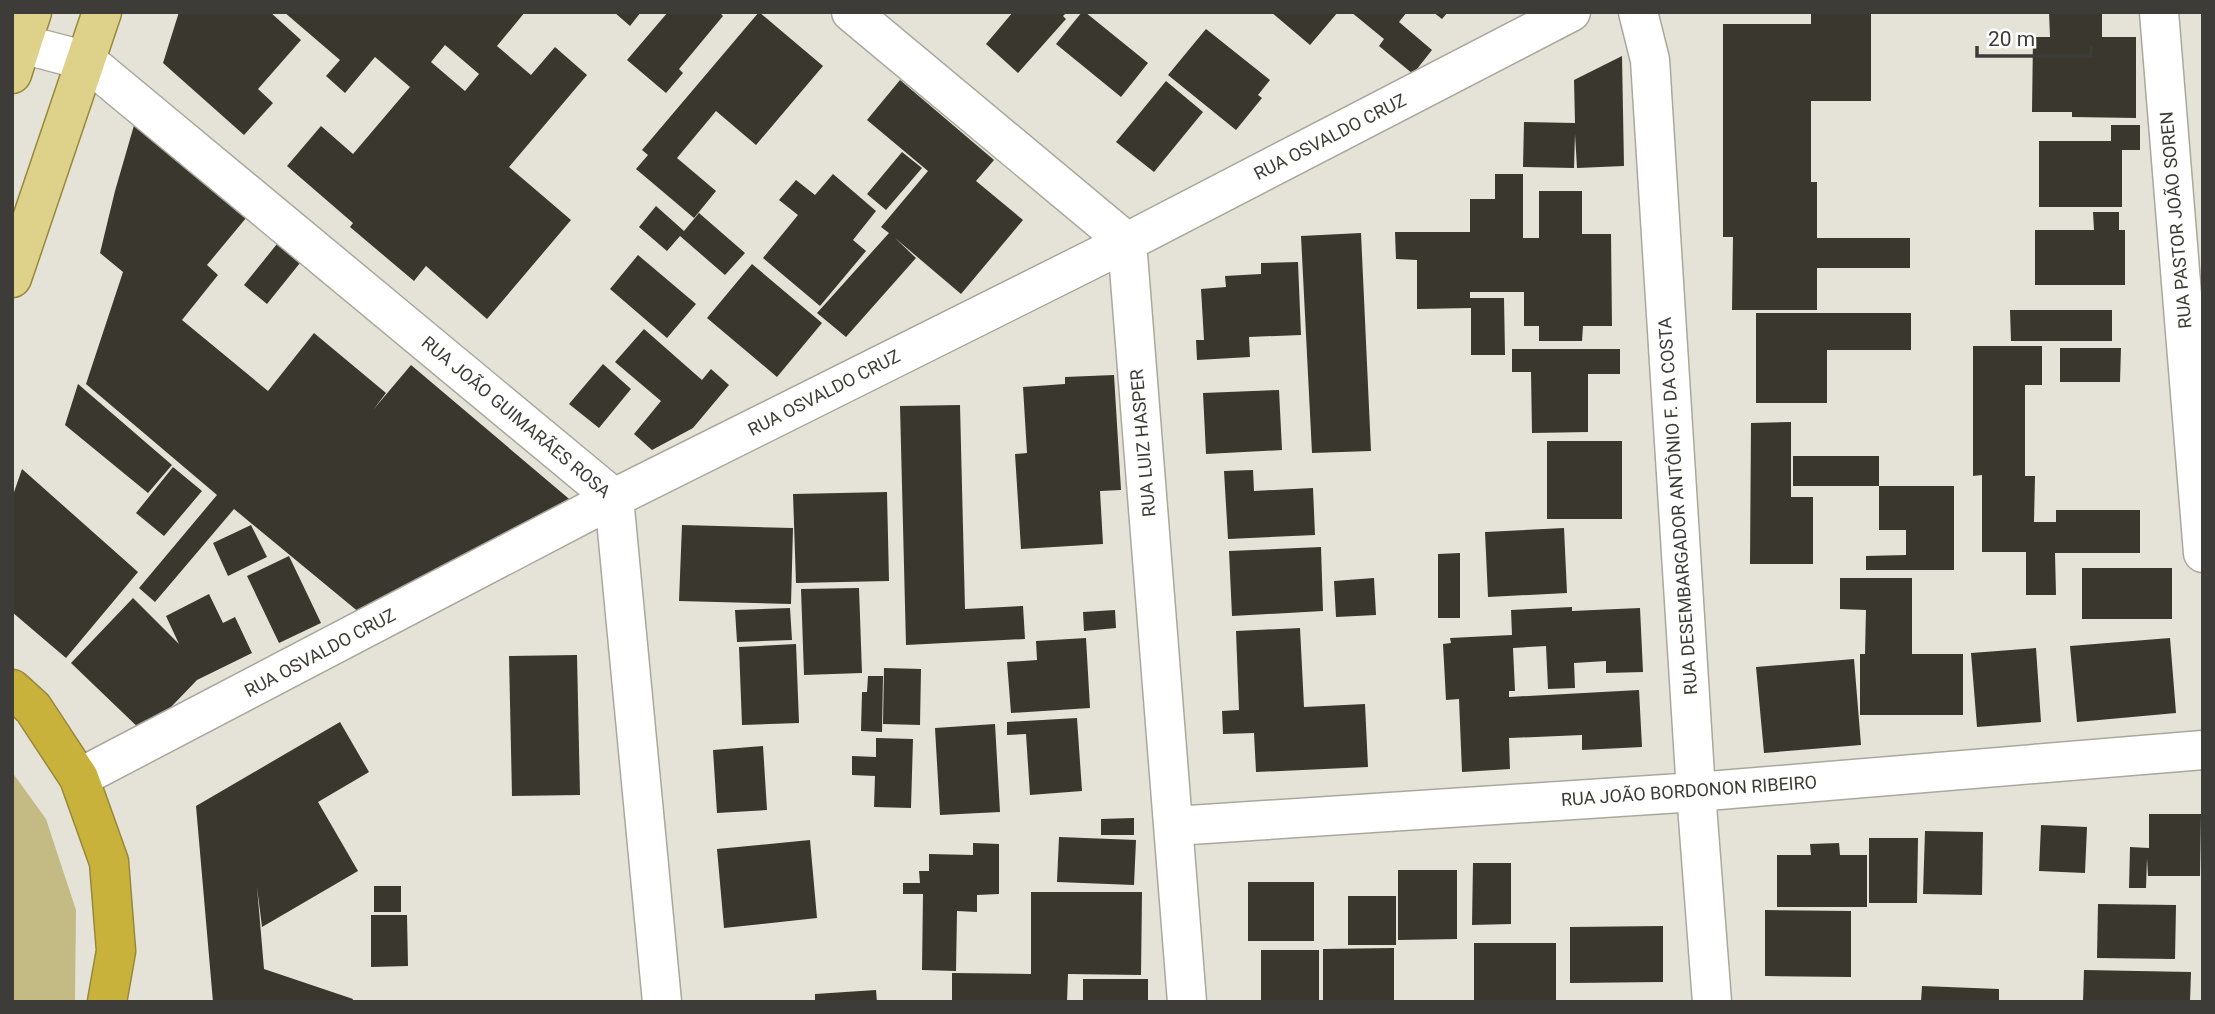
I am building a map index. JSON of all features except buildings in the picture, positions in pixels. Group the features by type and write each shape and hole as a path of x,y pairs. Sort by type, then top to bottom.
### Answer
{"highway":[{"path":"12,689 33,708 79,778 108,862 116,951 107,1002"}],"main road":[{"path":"12,278 102,12"}],"street":[{"path":"851,12 1127,242"},
{"name":"RUA OSVALDO CRUZ","path":"79,778 614,498 1127,242 1571,12"},
{"name":"RUA DESEMBARGADOR ANTÔNIO F. DA COSTA","path":"1638,12 1650,60 1696,792 1712,1002"},
{"name":"RUA PASTOR JOÃO SOREN","path":"2159,12 2203,553"},
{"name":"RUA JOÃO GUIMARÃES ROSA","path":"19,44 87,61 614,498 663,1002"},
{"name":"RUA LUIZ HASPER","path":"1127,242 1186,1002"},
{"name":"RUA JOÃO BORDONON RIBEIRO","path":"1174,826 1696,792 2203,750"}],"shaded area":[{"path":"12,772 46,819 76,910 75,1002 12,1002"}]}
